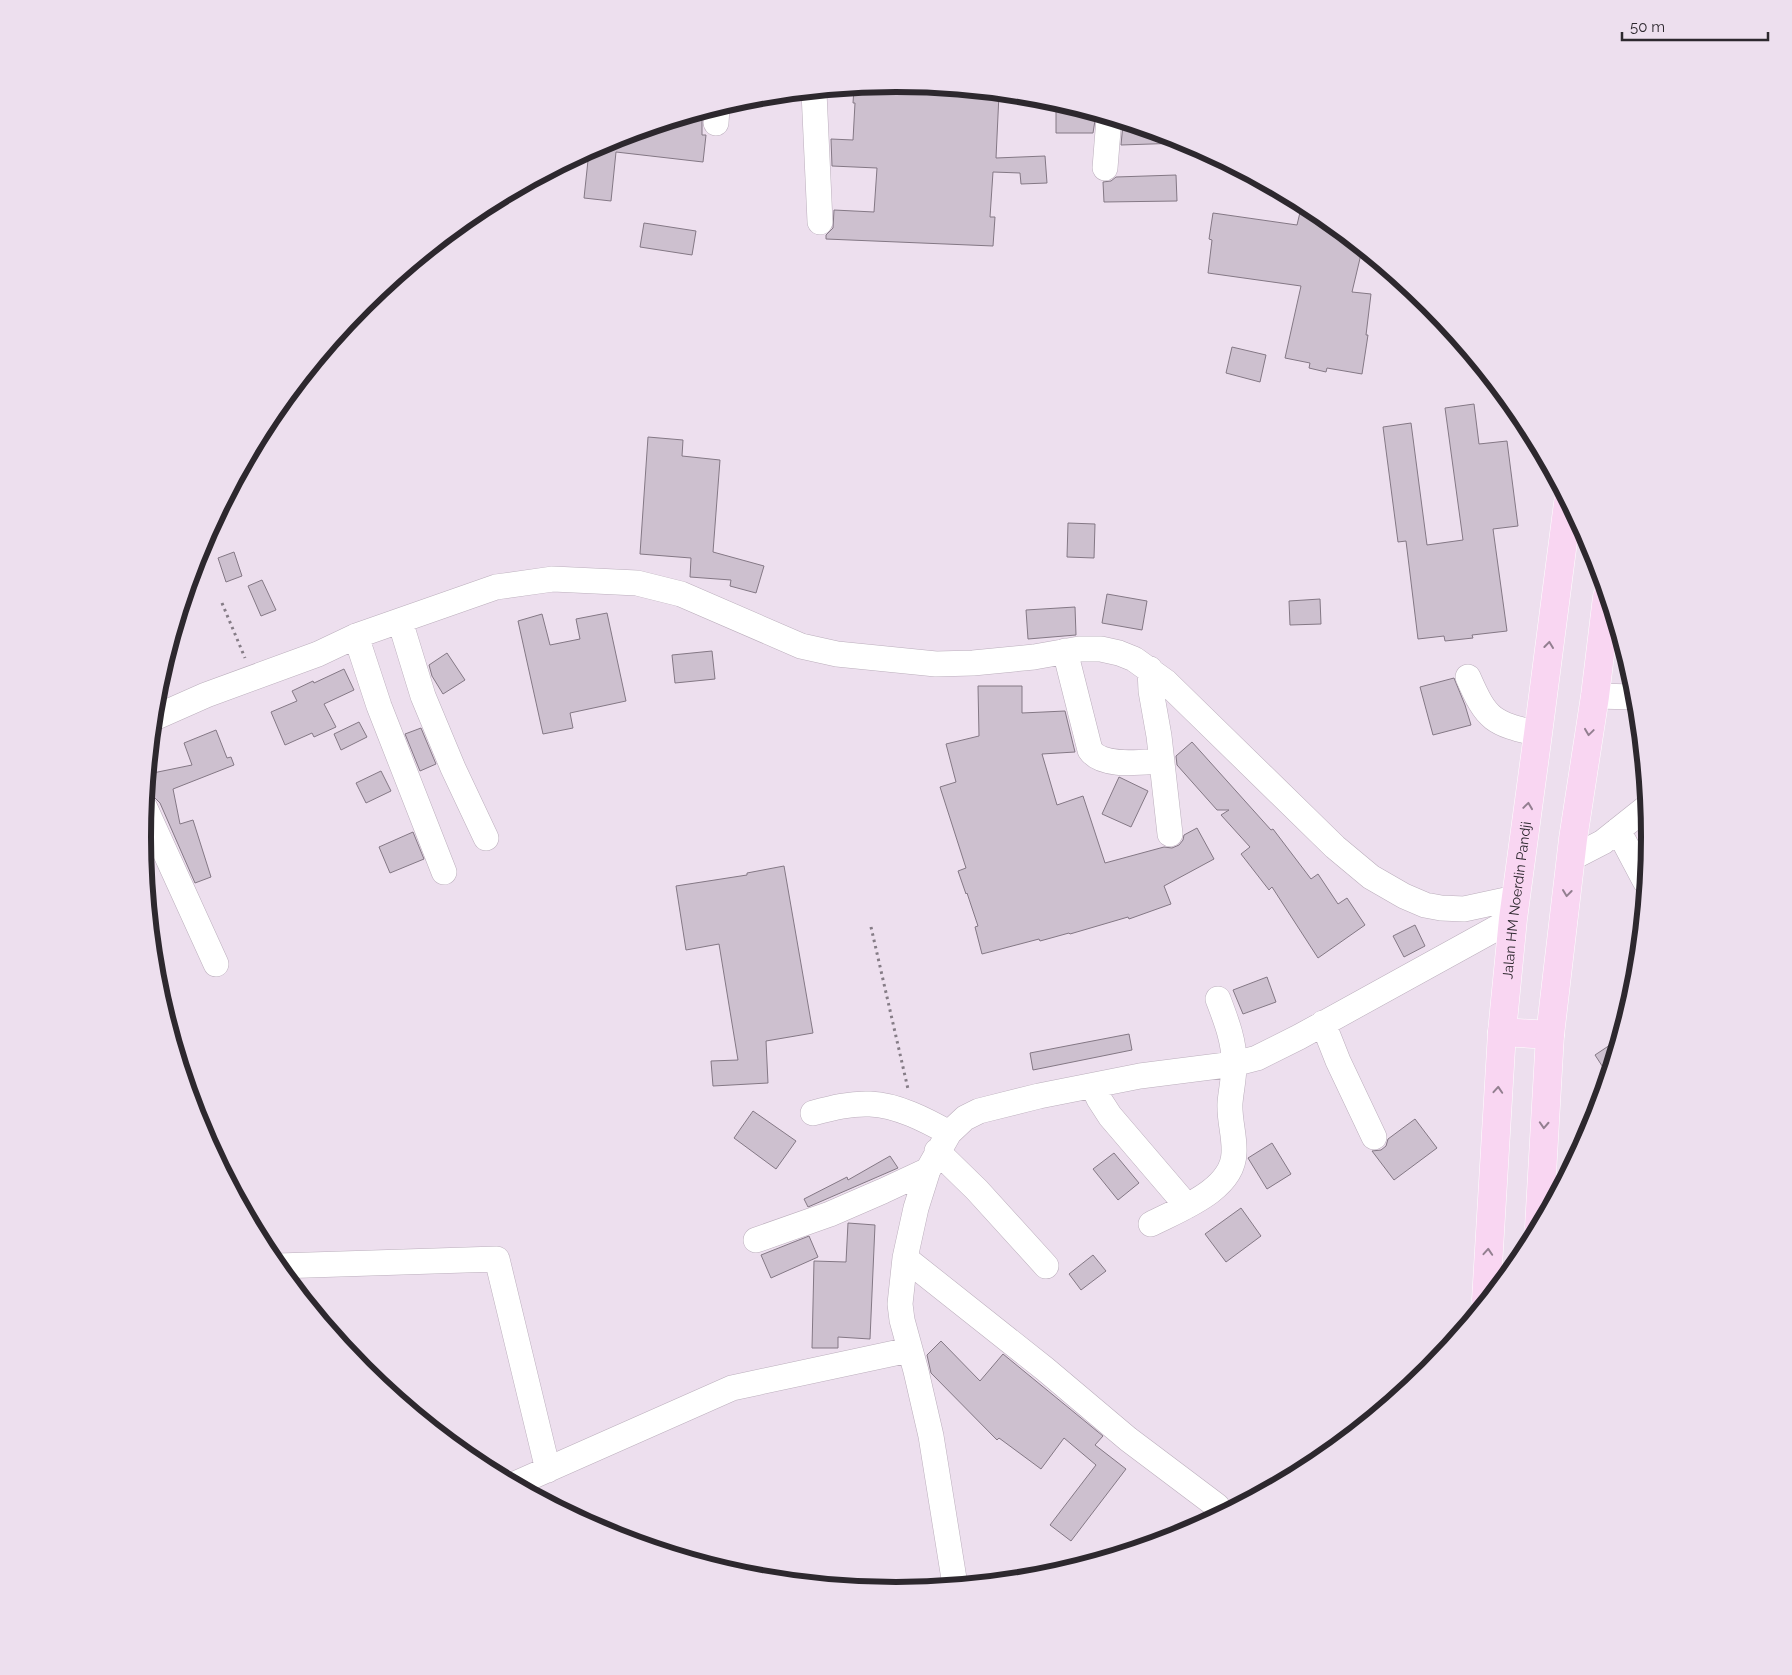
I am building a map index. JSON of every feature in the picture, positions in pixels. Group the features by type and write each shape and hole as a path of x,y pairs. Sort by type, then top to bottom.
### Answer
{"main road":[{"name":"Jalan HM Noerdin Pandji","path":"1487,1292 1502,1032 1514,908 1567,514"},
{"path":"1539,1213 1550,1035 1572,858 1620,697 1611,630"},
{"path":"1502,1032 1550,1035"}],"street":[{"path":"814,97 820,222"},
{"path":"1105,168 1109,124"},
{"path":"161,715 206,695 318,654 356,636 496,587 553,579 637,583 681,594 802,646 837,654 936,664 1034,657 1079,649 1101,649 1119,652 1150,669 1196,710 1335,847 1371,878 1425,905 1464,909 1514,908"},
{"path":"400,621 424,696 452,768 486,838"},
{"path":"356,636 379,706 444,872"},
{"path":"1065,651 1090,750 1094,755 1104,760 1122,762 1162,761"},
{"path":"1150,669 1151,691 1162,761 1170,834"},
{"path":"1468,677 1476,696 1493,719 1502,724 1538,734"},
{"path":"1572,858 1603,842 1640,813"},
{"path":"152,823 216,964"},
{"path":"1618,830 1640,871"},
{"path":"954,1580 931,1436 909,1350 900,1304 905,1258 916,1208 938,1151 965,1118 979,1111 1039,1096 1140,1076 1234,1064 1257,1058 1323,1023 1514,908"},
{"path":"1151,1224 1187,1206 1215,1188 1232,1165 1234,1140 1230,1104 1234,1064 1232,1044 1218,999"},
{"path":"1323,1023 1338,1061 1374,1137"},
{"path":"1093,1086 1110,1116 1187,1206"},
{"path":"813,1113 853,1104 870,1104 884,1106 914,1116 938,1151 977,1190 1046,1266"},
{"path":"756,1240 830,1214 938,1151"},
{"path":"287,1266 497,1258 548,1470"},
{"path":"905,1258 1045,1369 1128,1438 1217,1506"},
{"path":"521,1482 732,1388 909,1350"}],"path":[{"path":"222,603 253,678"},
{"path":"871,927 914,1116"}],"building":[{"path":"896,92 945,94 999,100 996,158 1045,156 1047,183 1021,184 1020,173 993,172 990,217 995,217 993,246 826,239 826,235 833,228 834,210 874,212 877,168 832,166 831,139 853,140 855,103 853,103 854,94"},
{"path":"1056,110 1095,120 1093,133 1056,133"},
{"path":"702,118 702,135 706,135 703,162 616,152 611,201 584,198 588,159 657,132"},
{"path":"1123,128 1166,143 1121,145"},
{"path":"1176,175 1177,201 1104,202 1103,182 1111,181 1116,177"},
{"path":"1300,212 1361,255 1352,292 1371,294 1366,335 1368,335 1362,374 1327,368 1326,372 1309,368 1310,363 1285,358 1301,286 1208,273 1212,240 1209,239 1213,213 1297,225"},
{"path":"644,223 696,231 692,255 640,247"},
{"path":"1232,347 1266,355 1260,382 1226,373"},
{"path":"1474,404 1479,444 1507,441 1518,526 1493,529 1507,631 1472,635 1473,638 1445,641 1444,636 1418,639 1406,541 1398,542 1383,427 1411,423 1427,545 1463,540 1445,408"},
{"path":"648,437 683,440 682,456 720,460 713,552 764,566 756,593 730,586 731,580 690,577 691,558 640,554"},
{"path":"1068,523 1095,524 1094,558 1067,557"},
{"path":"234,552 242,576 226,582 218,558"},
{"path":"262,580 276,610 261,616 248,586"},
{"path":"1107,594 1147,601 1142,630 1102,623"},
{"path":"1320,599 1321,624 1290,625 1289,601"},
{"path":"1075,607 1076,635 1028,639 1026,610"},
{"path":"607,613 626,701 570,713 573,728 543,734 518,621 542,614 550,645 580,639 576,619"},
{"path":"712,651 715,679 675,683 672,655"},
{"path":"447,653 465,680 443,694 432,676 429,665"},
{"path":"344,669 354,690 324,704 336,727 314,737 312,733 285,745 271,712 297,701 292,691"},
{"path":"1454,678 1471,725 1433,735 1420,687"},
{"path":"978,686 1022,686 1022,713 1065,711 1075,752 1042,754 1057,805 1083,796 1105,863 1164,847 1172,848 1179,845 1184,835 1197,828 1214,859 1164,886 1171,904 1129,919 1128,917 1070,934 1040,941 1039,939 982,954 975,927 978,926 958,871 966,868 940,787 956,782 946,744 979,736"},
{"path":"359,722 367,737 341,750 334,734"},
{"path":"421,728 436,764 420,771 405,734"},
{"path":"216,730 227,758 231,757 234,765 173,789 180,824 193,820 211,877 195,883 160,803 153,796 154,773 192,765 184,743"},
{"path":"1192,742 1271,830 1273,829 1311,879 1318,874 1338,904 1347,898 1365,925 1318,958 1272,887 1269,890 1241,854 1250,847 1221,815 1229,810 1217,810 1177,765 1176,756"},
{"path":"381,771 391,791 366,803 356,783"},
{"path":"1119,777 1148,791 1131,827 1102,814"},
{"path":"413,832 424,859 390,873 379,847"},
{"path":"784,866 813,1033 766,1041 768,1083 713,1086 711,1061 738,1060 719,944 686,950 676,886 747,875 747,873"},
{"path":"1415,925 1425,946 1404,957 1393,936"},
{"path":"1267,977 1276,1002 1243,1014 1233,990"},
{"path":"1129,1034 1132,1050 1033,1070 1030,1053"},
{"path":"1612,1044 1604,1068 1595,1055"},
{"path":"753,1111 796,1141 776,1169 734,1138"},
{"path":"1415,1119 1437,1148 1394,1180 1372,1151 1381,1150 1386,1146 1388,1139"},
{"path":"1272,1143 1291,1174 1267,1189 1248,1158"},
{"path":"1114,1153 1139,1183 1118,1200 1093,1169"},
{"path":"890,1156 898,1168 808,1207 804,1199 847,1177 848,1180"},
{"path":"1241,1208 1261,1236 1226,1262 1205,1234"},
{"path":"848,1223 875,1225 870,1339 838,1337 838,1348 812,1348 814,1261 846,1262"},
{"path":"809,1236 818,1257 771,1278 761,1255"},
{"path":"1093,1255 1106,1271 1081,1290 1069,1274"},
{"path":"941,1341 980,1381 1003,1354 1103,1436 1095,1445 1126,1469 1071,1541 1050,1525 1096,1465 1064,1438 1041,1469 999,1438 997,1440 931,1373 927,1355"}]}
